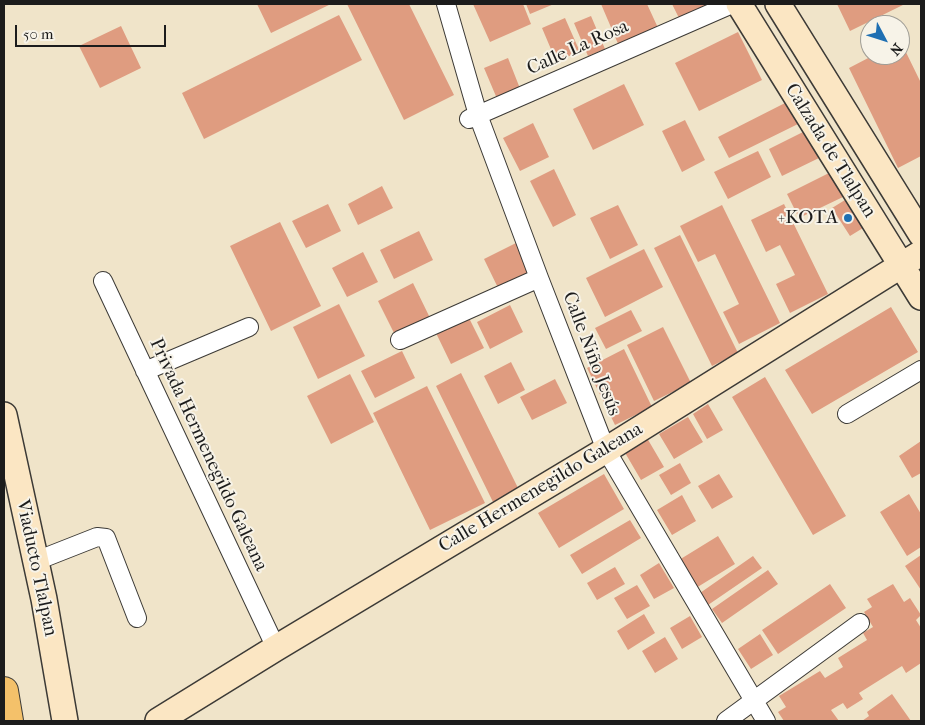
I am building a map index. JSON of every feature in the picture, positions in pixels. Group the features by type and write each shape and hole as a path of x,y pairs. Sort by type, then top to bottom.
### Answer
{"highway":[{"path":"4,691 9,721"}],"main road":[{"name":"Calzada de Tlalpan","path":"739,4 911,259 921,298"},
{"name":"Calzada de Tlalpan","path":"778,4 921,234"},
{"name":"Calle Hermenegildo Galeana","path":"158,721 606,450 911,259"},
{"name":"Viaducto Tlalpan","path":"4,415 44,599 65,721"}],"street":[{"name":"Calle Niño Jesús","path":"446,4 474,117 606,450 766,721"},
{"name":"Calle La Rosa","path":"474,117 732,4"},
{"path":"400,340 539,278"},
{"name":"Privada Hermenegildo Galeana","path":"103,281 276,648"},
{"path":"145,371 249,327"},
{"path":"848,414 921,370"},
{"path":"36,561 97,537 106,538 137,618"},
{"path":"726,721 860,623"}],"building":[{"path":"257,4 331,4 271,33"},
{"path":"347,4 409,4 454,95 404,120"},
{"path":"473,4 523,4 531,24 490,42"},
{"path":"526,4 554,4 530,14"},
{"path":"601,4 647,4 659,30 619,46"},
{"path":"672,4 705,4 706,7 679,18"},
{"path":"837,4 905,4 883,15 860,15 860,26 850,31"},
{"path":"339,15 362,60 204,139 182,93"},
{"path":"591,16 605,49 588,56 574,23"},
{"path":"565,18 580,52 556,61 542,28"},
{"path":"121,26 141,68 100,88 79,46"},
{"path":"738,32 762,80 699,111 675,63"},
{"path":"508,58 521,91 498,101 484,68"},
{"path":"910,60 921,83 921,156 898,168 849,68 860,62 860,65 910,65"},
{"path":"624,84 644,125 593,150 573,109"},
{"path":"787,102 798,124 729,158 718,137"},
{"path":"685,120 705,160 682,172 662,131"},
{"path":"533,123 549,157 520,171 503,138"},
{"path":"805,131 819,158 782,176 769,149"},
{"path":"758,151 771,177 728,199 714,172"},
{"path":"554,169 576,215 553,227 530,181"},
{"path":"831,172 843,197 799,218 787,194"},
{"path":"382,186 393,208 358,225 348,204"},
{"name":"+KOTA","path":"845,200 863,228 850,236 832,208"},
{"path":"328,204 341,231 306,248 292,221"},
{"path":"784,204 828,294 790,313 776,284 795,275 780,245 766,252 751,220"},
{"path":"618,205 638,245 610,259 590,218"},
{"path":"722,205 780,323 739,344 723,312 739,304 715,254 698,262 680,226"},
{"path":"280,222 321,306 271,331 230,246"},
{"path":"419,231 433,260 394,279 380,250"},
{"path":"680,235 738,353 712,366 654,248"},
{"path":"518,242 535,277 501,294 484,259"},
{"path":"644,249 663,287 605,317 586,278"},
{"path":"363,252 378,282 347,297 332,268"},
{"path":"413,283 431,320 396,337 378,301"},
{"path":"339,304 365,356 318,379 293,327"},
{"path":"510,305 523,332 490,349 477,322"},
{"path":"891,307 918,352 812,414 785,370"},
{"path":"631,310 642,331 606,349 595,328"},
{"path":"468,316 484,348 451,364 436,333"},
{"path":"663,327 691,383 654,401 627,345"},
{"path":"624,349 652,407 615,425 587,368"},
{"path":"402,351 415,378 375,398 361,371"},
{"path":"511,362 525,390 498,404 484,376"},
{"path":"461,373 519,490 493,502 436,386"},
{"path":"350,374 374,422 331,444 307,396"},
{"path":"765,377 846,516 813,535 732,397"},
{"path":"555,379 567,403 532,420 520,397"},
{"path":"427,386 485,503 430,530 373,413"},
{"path":"708,404 723,430 707,439 693,414"},
{"path":"688,417 703,442 674,459 659,434"},
{"path":"647,438 664,467 641,480 624,451"},
{"path":"921,441 921,473 912,478 899,456"},
{"path":"680,463 691,483 671,495 659,475"},
{"path":"604,474 624,509 559,548 538,513"},
{"path":"719,474 733,497 712,509 698,486"},
{"path":"909,494 921,514 921,547 907,556 880,512"},
{"path":"682,495 696,521 672,535 657,510"},
{"path":"630,520 641,538 582,574 570,555"},
{"path":"718,536 735,564 696,588 679,560"},
{"path":"921,555 921,590 905,566"},
{"path":"753,556 762,568 708,605 700,593"},
{"path":"659,563 674,588 654,599 640,575"},
{"path":"615,567 625,584 597,600 587,583"},
{"path":"768,570 778,584 722,623 712,609"},
{"path":"830,584 846,608 778,654 762,630"},
{"path":"893,584 904,602 910,598 921,615 916,620 921,628 921,663 906,673 902,666 859,693 863,699 847,709 843,703 831,710 839,721 784,721 778,712 786,707 779,696 820,671 825,678 843,667 838,658 867,640 863,633 873,627 864,612 872,607 867,599"},
{"path":"637,585 650,606 627,619 614,598"},
{"path":"644,614 655,633 628,650 617,631"},
{"path":"690,616 702,637 682,649 670,628"},
{"path":"760,634 773,655 751,669 738,649"},
{"path":"665,637 678,659 655,673 642,651"},
{"path":"892,694 911,721 862,721 869,716 867,712"}],"place":[{"name":"+KOTA","path":"848,218"}]}
